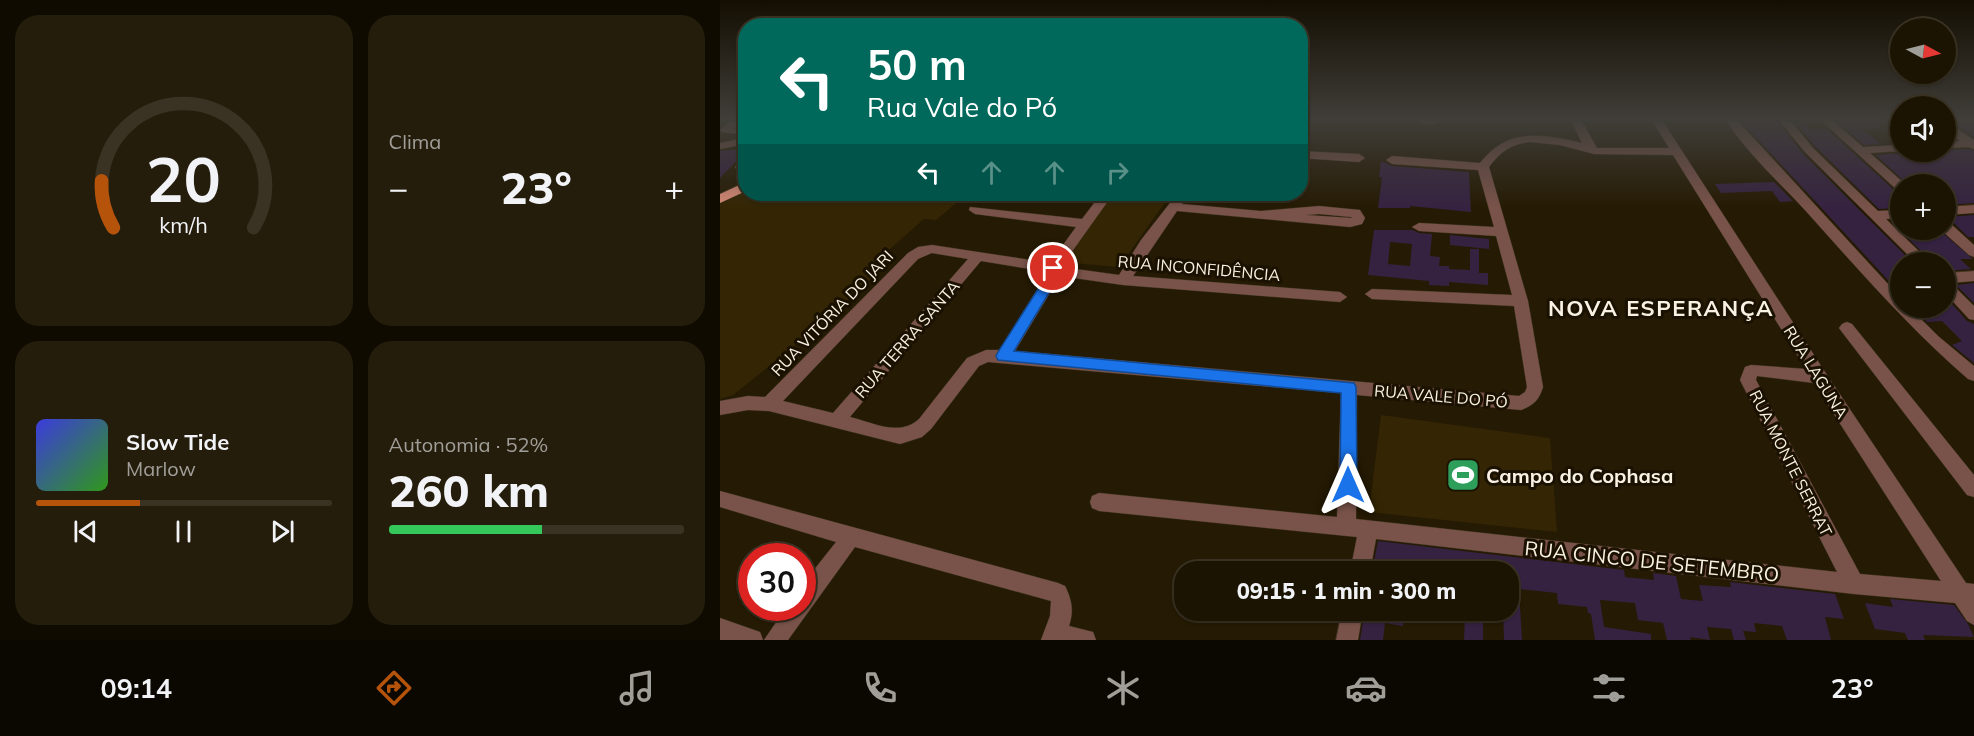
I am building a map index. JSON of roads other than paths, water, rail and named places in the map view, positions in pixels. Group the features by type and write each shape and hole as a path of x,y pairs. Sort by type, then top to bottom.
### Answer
{"main road":[{"path":"720,188 738,173"},
{"path":"720,199 738,190"}],"street":[{"path":"1372,294 1521,301 1483,167 1496,150"},
{"path":"1594,150 1598,152 1677,152"},
{"path":"1758,150 1890,295"},
{"path":"1809,150 1913,252"},
{"path":"1862,150 1890,177"},
{"name":"RUA LAGUNA","path":"1677,152 1819,377 1966,594 1974,614"},
{"path":"1308,155 1359,158"},
{"path":"1392,160 1483,167"},
{"path":"1004,356 1054,270 1102,201"},
{"path":"1123,280 1146,243 1178,201"},
{"path":"1173,207 1350,223 1358,221 1359,218 1355,213 1319,210 1264,214"},
{"path":"1956,210 1974,208"},
{"path":"975,210 1087,224"},
{"path":"1876,215 1890,214"},
{"path":"1419,226 1501,232"},
{"path":"1956,236 1974,252"},
{"name":"RUA INCONFIDÊNCIA","path":"923,250 932,249 1123,280 1340,297"},
{"name":"RUA VITÓRIA DO JARI","path":"769,404 913,256 923,250"},
{"name":"RUA TERRA SANTA","path":"837,421 978,256"},
{"path":"1956,277 1974,276"},
{"path":"1956,296 1974,315"},
{"name":"RUA VALE DO PÓ","path":"837,421 900,437 909,436 925,424 973,362 979,358 1004,356 1521,403 1532,396 1535,387 1521,301"},
{"path":"1912,318 1933,340 1974,375"},
{"path":"1847,328 1974,489"},
{"name":"RUA MONTE SERRAT","path":"1819,377 1757,370 1751,371 1748,380 1854,584"},
{"path":"1346,527 1349,387"},
{"path":"720,408 748,403 769,404 837,421"},
{"path":"720,499 1058,593 1063,601 1054,637 1085,640"},
{"name":"RUA CINCO DE SETEMBRO","path":"1099,502 1368,529 1854,584 1966,594"},
{"path":"1362,561 1368,529"},
{"path":"816,584 851,537"},
{"path":"775,640 789,621"},
{"path":"1347,640 1351,621"},
{"path":"720,629 752,640"}],"place":[{"name":"Campo do Cophasa","path":"1463,475"}],"district":[{"name":"NOVA ESPERANÇA","path":"1661,308"}]}
